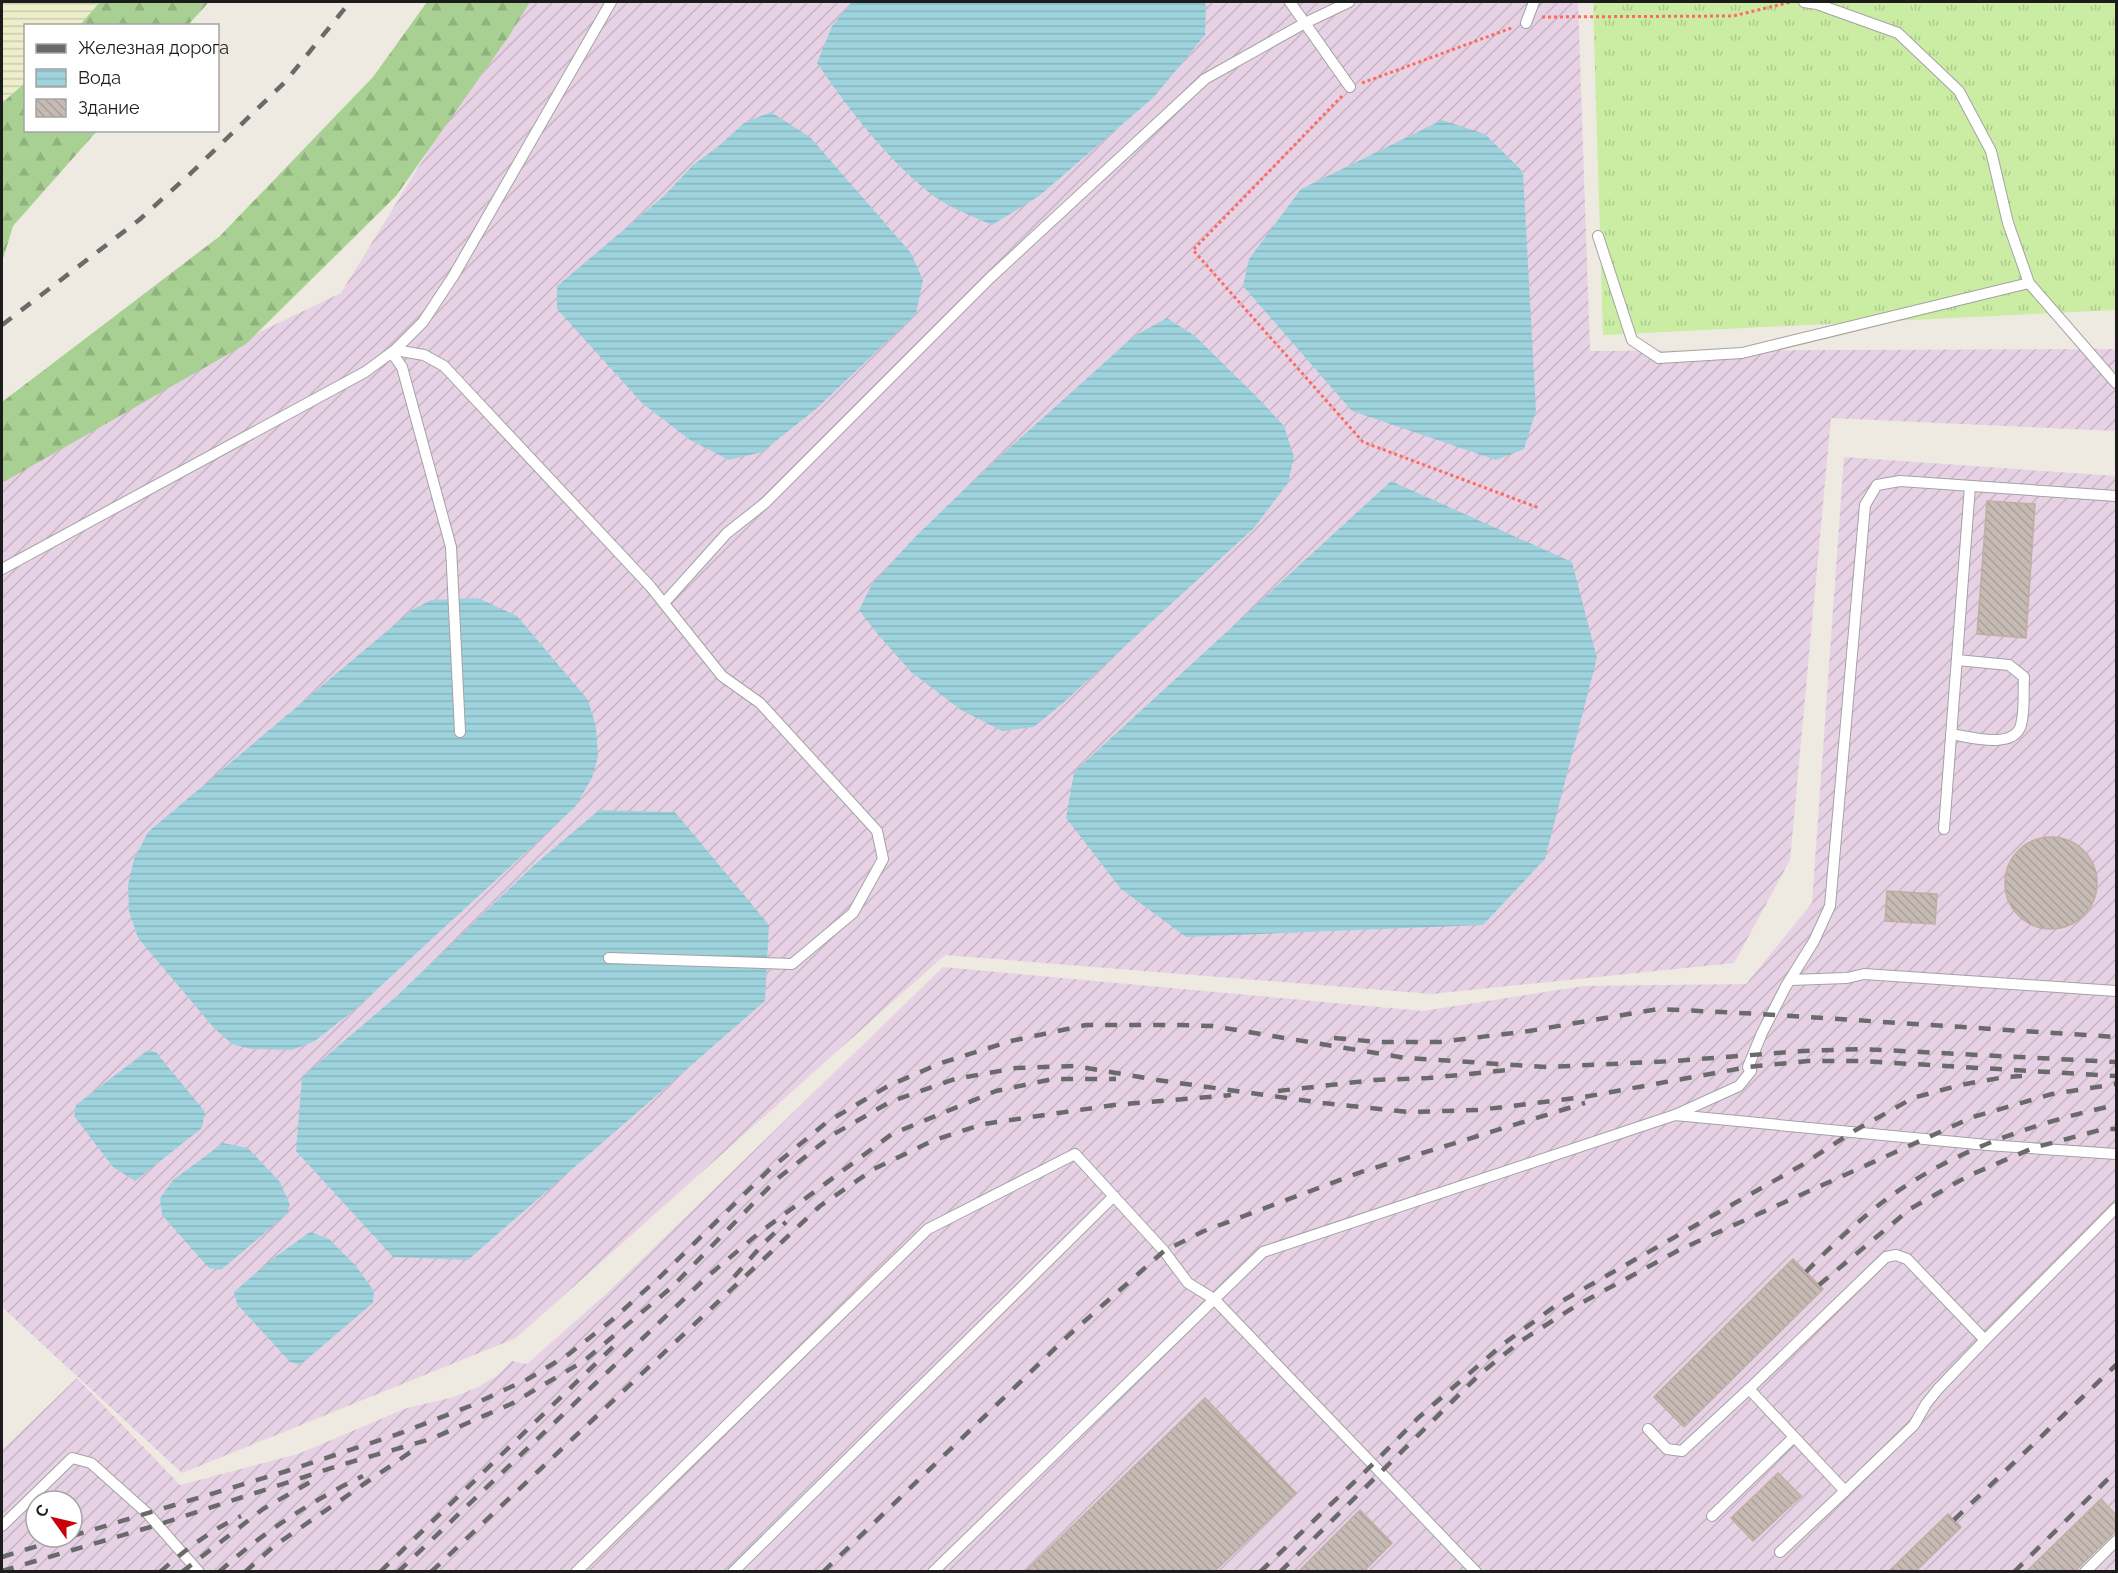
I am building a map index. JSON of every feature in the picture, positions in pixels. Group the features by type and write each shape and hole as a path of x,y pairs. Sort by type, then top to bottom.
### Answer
{"lane":[{"path":"2,569 365,372 393,352 423,322 454,275 611,2"},
{"path":"1290,2 1350,87"},
{"path":"664,603 727,533 765,503 990,278 1205,79 1305,23 1349,2"},
{"path":"1526,23 1534,2"},
{"path":"1804,2 1817,4 1898,33 1959,91 1990,151 2008,223 2029,283 2116,383"},
{"path":"1598,236 1632,340 1659,358 1742,353 2029,283"},
{"path":"393,352 424,356 444,366 650,586 722,676 760,703 877,831 883,859 853,913 792,964 609,958"},
{"path":"393,352 402,367 451,547 460,732"},
{"path":"933,1572 1263,1252 1675,1115 1738,1086 1751,1071 1748,1067 1755,1048 1790,980 1814,941 1830,906 1865,505 1877,485 1900,481 2116,496"},
{"path":"1944,829 1970,486"},
{"path":"1951,734 2006,741 2016,735 2021,725 2024,677 2009,665 1957,660"},
{"path":"1790,980 1847,978 1864,974 2116,991"},
{"path":"1675,1115 1976,1144 2116,1154"},
{"path":"576,1572 928,1229 1075,1154 1164,1251 1188,1283 1214,1299 1476,1572"},
{"path":"733,1572 1114,1196"},
{"path":"1780,1552 1914,1425 1938,1389 2116,1208"},
{"path":"1648,1429 1667,1449 1682,1451 1886,1257 1896,1255 1906,1259 1985,1340"},
{"path":"1749,1389 1845,1491"},
{"path":"1712,1516 1794,1437"},
{"path":"2,1526 72,1458 91,1463 148,1514 200,1572"},
{"path":"2085,1572 2116,1541"}],"path":[{"path":"1539,508 1363,442 1192,250 1350,87 1543,17 1733,16 1791,2"}],"shaded area":[{"path":"520,2 1578,2 1590,351 2116,349 2116,431 1831,418 1790,860 1734,963 1432,994 945,955 516,1338 182,1473 2,1307 2,456 341,293"},
{"path":"1844,457 2116,476 2116,1571 2,1572 2,1450 77,1378 180,1485 298,1454 407,1408 454,1397 478,1387 498,1375 512,1361 527,1364 606,1294 943,967 1423,1011 1584,986 1746,984 1812,903"}],"green space":[{"path":"2,2 100,2 81,24 24,24 24,84 2,103"},
{"path":"100,2 209,2 189,24 81,24"},
{"path":"427,2 530,2 509,36 396,196 246,344 2,483 2,402 220,236 373,77"},
{"path":"1593,2 2116,2 2116,310 1603,335"},
{"path":"24,84 24,132 96,132 13,226 2,262 2,103"}],"water":[{"path":"852,2 1204,2 1206,5 1205,35 1154,97 1039,196 992,225 948,205 918,183 886,152 842,99 817,63 832,26"},
{"path":"771,112 810,137 911,253 923,280 916,314 816,409 762,452 729,460 690,440 642,403 557,309 557,286 665,195 692,166 744,123"},
{"path":"1442,120 1485,134 1523,172 1536,411 1524,449 1496,460 1352,411 1243,286 1249,259 1301,189"},
{"path":"1167,318 1195,336 1284,426 1294,457 1288,483 1254,528 1063,703 1034,727 1002,731 961,710 911,672 859,610 872,584 915,537 978,476 1134,336"},
{"path":"1391,481 1572,562 1597,658 1545,859 1483,925 1186,937 1121,889 1066,818 1074,772"},
{"path":"478,598 517,616 588,700 596,727 598,756 592,778 575,807 358,1007 315,1041 292,1050 251,1049 232,1044 214,1028 138,938 129,911 128,885 134,859 148,832 412,610 431,600"},
{"path":"599,810 675,812 769,925 765,1001 468,1260 393,1257 296,1151 302,1077 399,994 533,866"},
{"path":"148,1050 156,1052 205,1112 202,1128 135,1181 113,1167 74,1116 76,1105"},
{"path":"223,1143 248,1148 280,1182 290,1205 287,1214 221,1270 209,1268 162,1215 160,1198 173,1180"},
{"path":"310,1232 329,1239 355,1265 374,1291 373,1303 300,1365 290,1362 237,1304 234,1292 271,1260"}],"building":[{"path":"1987,501 2035,504 2026,638 1977,634"},
{"path":"2051,837 2068,841 2083,851 2093,866 2097,883 2093,900 2083,915 2068,925 2051,929 2034,925 2019,915 2009,900 2005,883 2009,866 2019,851 2034,841"},
{"path":"1887,891 1937,894 1935,924 1885,921"},
{"path":"1793,1259 1823,1289 1684,1427 1654,1397"},
{"path":"1205,1398 1296,1493 1214,1572 1025,1572"},
{"path":"1778,1473 1801,1496 1753,1541 1731,1518"},
{"path":"2101,1499 2116,1515 2116,1531 2074,1572 2026,1572"},
{"path":"1360,1510 1392,1543 1363,1572 1298,1572"},
{"path":"1948,1514 1961,1527 1915,1572 1888,1572"}],"railway":[{"path":"2,325 139,220 191,173 285,82 350,2"},
{"path":"1334,1038 1379,1042 1440,1042 1529,1031 1658,1009 2116,1037"},
{"path":"84,1532 287,1471 401,1433 470,1406 528,1379 569,1354 612,1320 660,1277 770,1169 827,1122 888,1086 941,1063 1011,1041 1086,1025 1178,1025 1212,1026 1406,1058 1547,1067 1862,1049 2116,1062"},
{"path":"2,1571 431,1439 511,1404 584,1361 673,1286 777,1179 834,1134 890,1102 955,1079 1016,1068 1075,1066 1323,1103 1409,1112 1479,1110 1584,1097 1748,1067 1808,1061 1861,1061 2116,1076"},
{"path":"1278,1091 1374,1080 1429,1078 1508,1070"},
{"path":"1260,1572 1418,1418 1502,1345 1562,1301 1802,1165 1854,1131 1913,1098 1960,1085 2022,1076"},
{"path":"398,1572 708,1276 759,1233 892,1134 996,1091 1053,1079 1116,1079"},
{"path":"1280,1572 1480,1374 1521,1341 1574,1307 1681,1249 1973,1117 2052,1094 2116,1084"},
{"path":"431,1572 820,1206 874,1169 932,1141 983,1124 1114,1105 1231,1095"},
{"path":"823,1572 1069,1335 1164,1251 1204,1231 1361,1172 1585,1103"},
{"path":"1806,1272 1846,1233 1888,1198 1940,1166 1968,1152 2027,1129 2116,1105"},
{"path":"1819,1285 1910,1209 1968,1176 2033,1148 2104,1129 2116,1129"},
{"path":"734,1277 786,1222"},
{"path":"380,1572 618,1342"},
{"path":"1954,1520 2116,1365"},
{"path":"245,1572 274,1546 415,1449"},
{"path":"2014,1572 2116,1471"},
{"path":"219,1572 252,1544 288,1519 363,1476"},
{"path":"182,1572 263,1509 312,1481"},
{"path":"160,1572 199,1541 241,1516"},
{"path":"2,1557 28,1549"}]}
